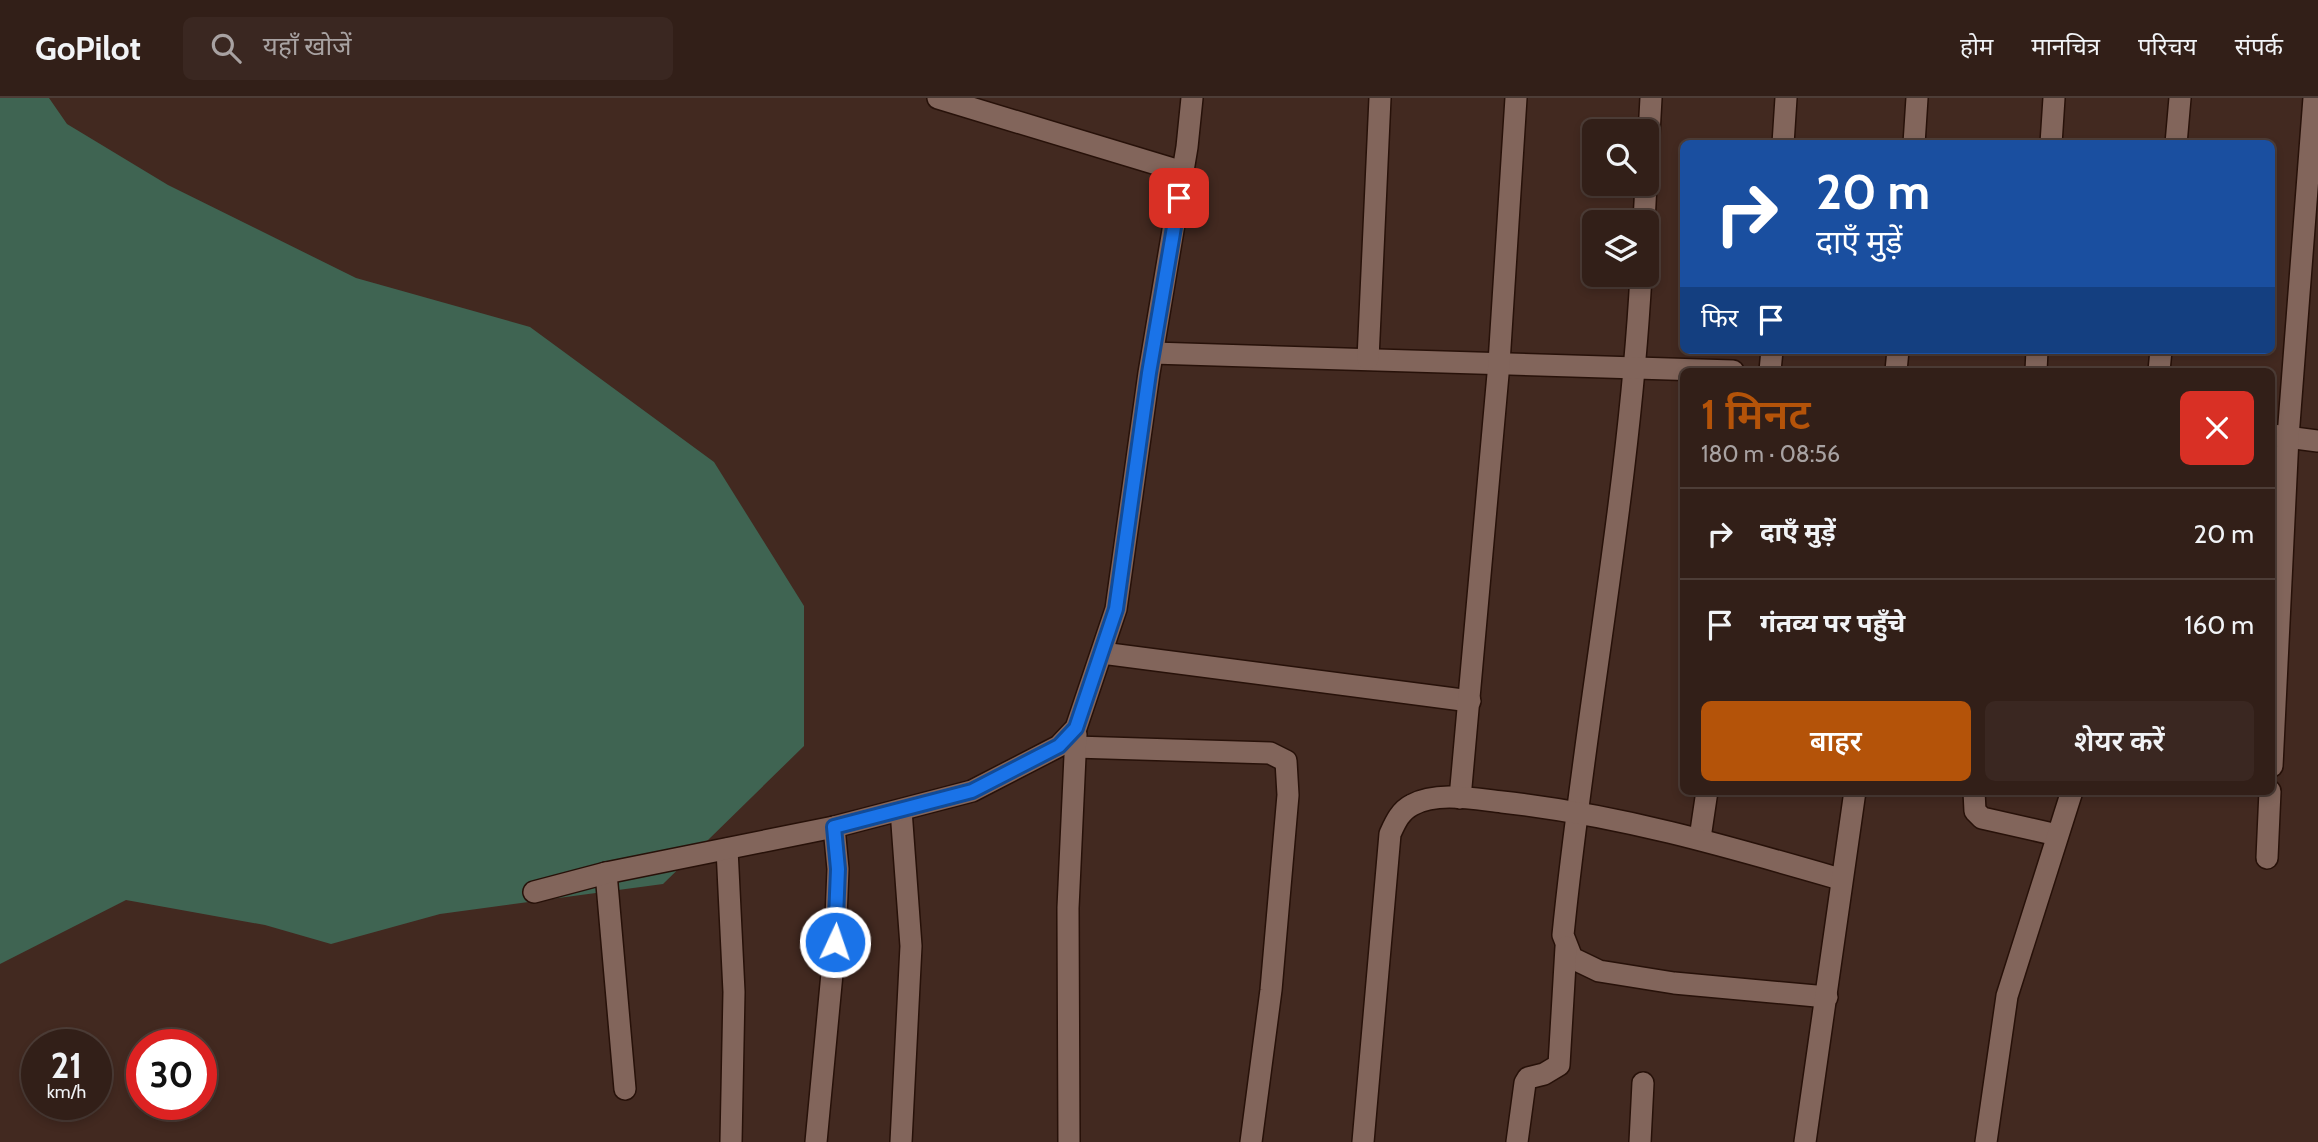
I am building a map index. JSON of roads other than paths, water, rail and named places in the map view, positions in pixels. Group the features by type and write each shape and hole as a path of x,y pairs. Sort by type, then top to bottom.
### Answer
{"street":[{"path":"938,98 1183,172"},
{"path":"1069,1142 1068,908 1076,738 1116,609 1192,98"},
{"path":"1368,359 1380,98"},
{"path":"1460,798 1500,363 1516,98"},
{"path":"1650,119 1651,98"},
{"path":"1783,140 1786,98"},
{"path":"1913,140 1917,98"},
{"path":"2051,140 2054,98"},
{"path":"2176,140 2180,98"},
{"path":"2275,642 2280,436 2314,98"},
{"path":"1640,287 1636,367 1576,810 1563,935 1566,947 1572,958 1599,971 1674,983 1827,997"},
{"path":"1153,353 1680,369"},
{"path":"2280,436 2318,440"},
{"path":"1102,653 1470,701"},
{"path":"534,892 606,873 834,827 972,791 1076,738 1270,754 1286,761 1288,795 1271,990 1251,1142"},
{"path":"1700,838 1706,795"},
{"path":"1805,1142 1827,997 1840,879 1854,795"},
{"path":"1974,795 1975,811 1982,818 2057,835"},
{"path":"1986,1142 2007,996 2071,795"},
{"path":"2267,858 2270,795"},
{"path":"1363,1142 1390,834 1398,818 1411,805 1424,800 1460,798 1576,810 1700,838 1840,879"},
{"path":"901,810 911,946 901,1142"},
{"path":"816,1142 827,1047 838,906 834,827"},
{"path":"727,849 734,992 731,1142"},
{"path":"606,873 625,1089"},
{"path":"1517,1142 1524,1083 1528,1078 1544,1074 1559,1065 1566,947"},
{"path":"1640,1142 1643,1083"}]}
